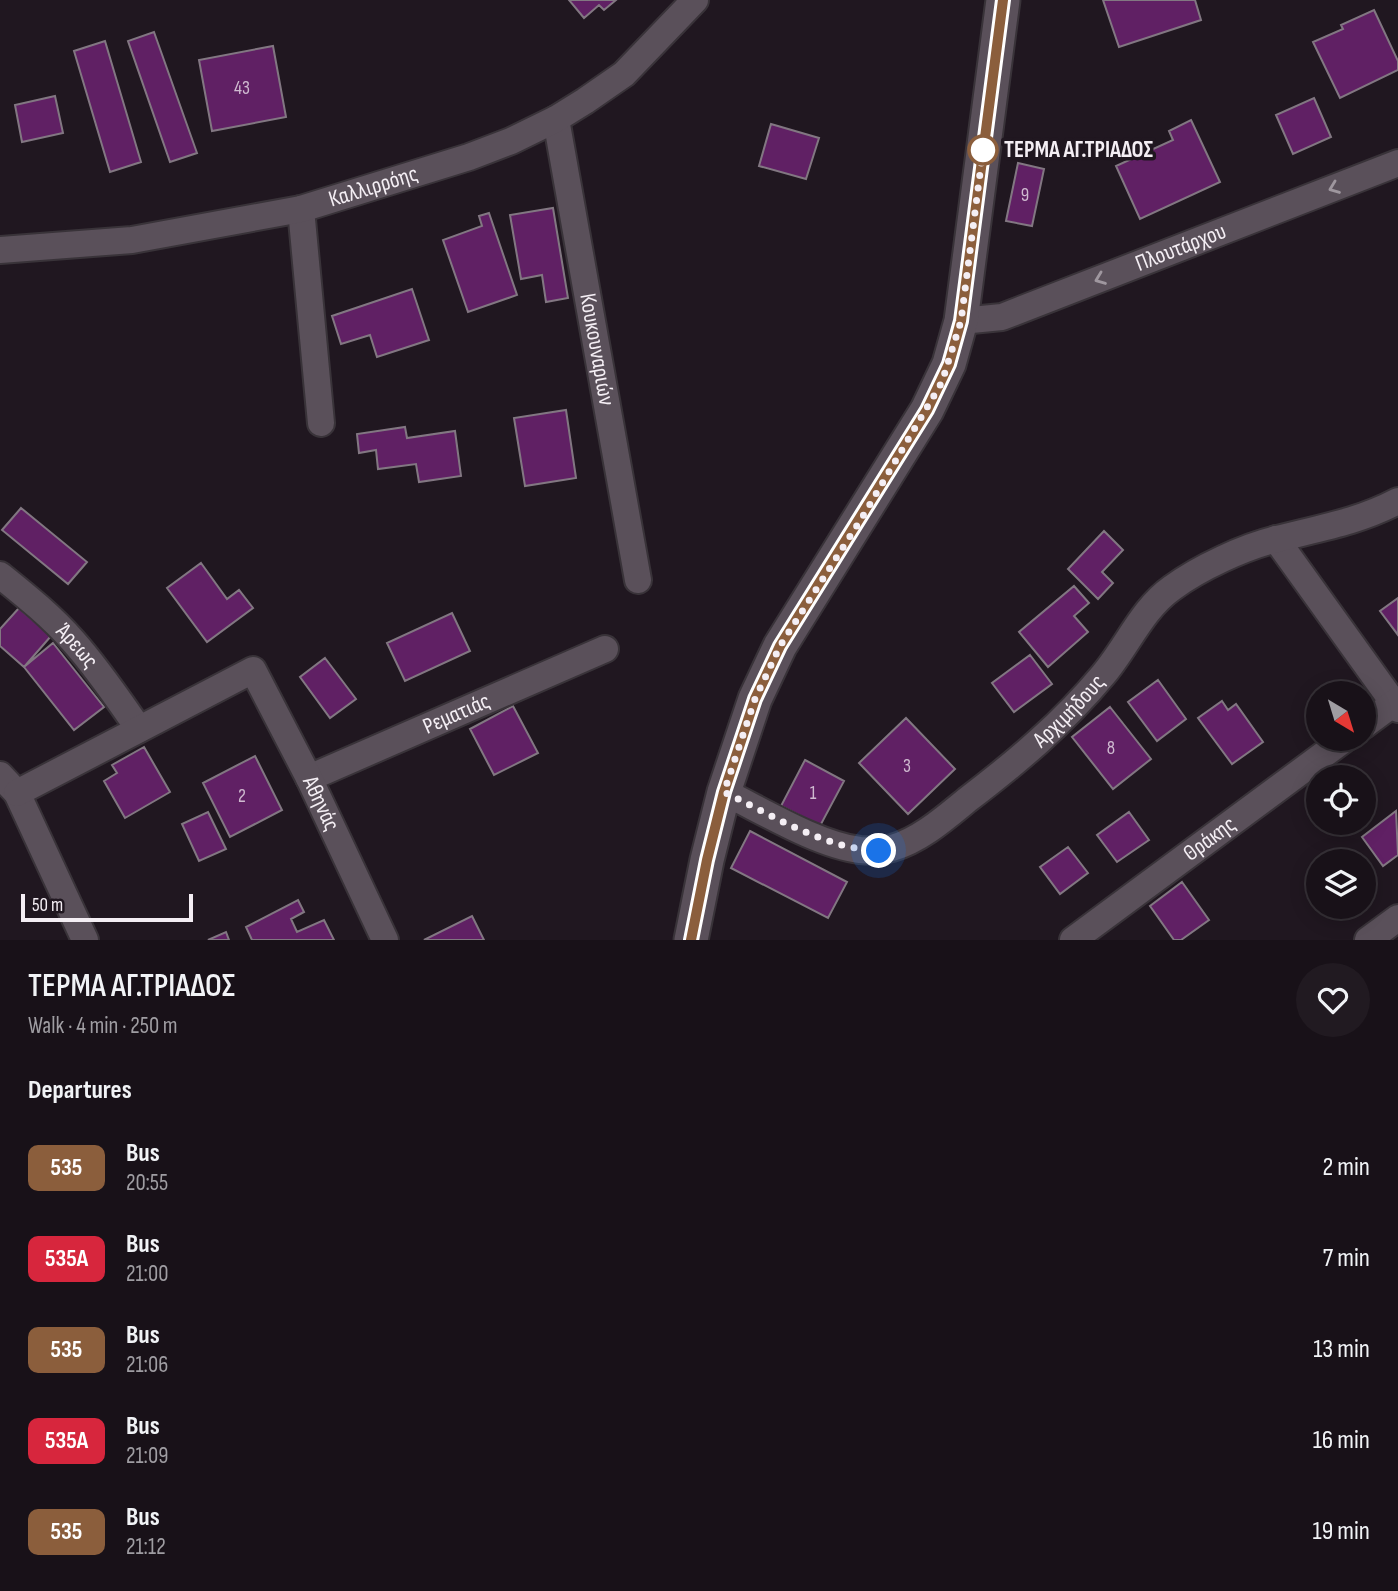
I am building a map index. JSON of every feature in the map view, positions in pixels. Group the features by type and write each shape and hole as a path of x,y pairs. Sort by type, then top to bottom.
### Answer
{"street":[{"name":"Καλλιρρόης","path":"0,250 132,240 301,209 469,157 511,141 556,119 624,74 695,0"},
{"path":"691,940 724,792 765,676 780,646 927,410 949,364 961,321 1003,0"},
{"name":"Κουκουναριών","path":"556,119 638,580"},
{"name":"Πλουτάρχου","path":"961,321 1002,317 1398,163"},
{"path":"301,209 321,423"},
{"name":"Αρχιμήδους","path":"724,792 821,839 847,847 879,851 909,841 942,820 1013,765 1074,710 1112,665 1154,604 1170,589 1245,550 1276,539 1339,525 1398,501"},
{"path":"1276,539 1397,704 1376,718"},
{"name":"Άρεως","path":"0,575 73,640 139,729"},
{"name":"Ρεματιάς","path":"309,778 605,649"},
{"name":"Αθηνάς","path":"139,729 253,670 309,778 385,940"},
{"path":"85,940 9,784 139,729"},
{"name":"Θράκης","path":"1073,940 1328,751"},
{"path":"1368,940 1398,918"}],"building":[{"path":"569,0 616,0 604,10 599,5 584,18"},
{"path":"1103,0 1195,0 1201,20 1119,47"},
{"path":"1374,10 1398,61 1398,70 1340,98 1313,42 1343,29 1341,25"},
{"path":"154,32 197,153 170,162 128,41"},
{"path":"105,41 141,162 110,172 74,51"},
{"path":"273,46 286,117 212,131 199,60"},
{"path":"55,96 63,133 22,142 15,105"},
{"path":"1314,98 1331,137 1293,154 1276,115"},
{"path":"1191,120 1220,182 1140,219 1116,166 1173,140 1169,131"},
{"path":"771,124 819,138 806,179 759,166"},
{"path":"1018,163 1044,169 1032,226 1006,221"},
{"path":"553,208 568,298 546,302 542,275 521,279 510,215"},
{"path":"489,213 517,295 468,312 443,240 482,226 479,216"},
{"path":"412,289 429,340 377,357 370,335 341,344 332,316"},
{"path":"566,410 576,478 525,486 514,418"},
{"path":"405,427 407,438 455,431 461,476 419,482 416,464 378,469 376,450 359,453 357,434"},
{"path":"21,508 87,562 68,584 2,530"},
{"path":"1104,531 1123,550 1102,572 1113,583 1098,599 1068,569"},
{"path":"201,563 227,599 239,590 253,608 207,642 167,588"},
{"path":"1074,586 1089,603 1074,616 1088,632 1048,667 1019,632"},
{"path":"1398,598 1398,635 1380,611"},
{"path":"19,608 51,636 24,667 0,646 0,629"},
{"path":"452,613 470,651 405,681 387,643"},
{"path":"53,643 104,707 74,730 24,667"},
{"path":"1030,655 1052,684 1014,712 992,683"},
{"path":"325,658 356,699 330,718 300,677"},
{"path":"1158,680 1186,719 1157,741 1128,702"},
{"path":"1222,701 1228,710 1236,704 1263,742 1232,764 1198,718"},
{"path":"513,706 538,753 494,775 470,729"},
{"path":"1110,707 1151,759 1113,789 1072,737"},
{"path":"906,718 955,769 908,814 859,763"},
{"path":"144,747 170,792 125,818 104,781 117,773 112,765"},
{"path":"255,756 282,810 230,837 203,783"},
{"path":"805,760 844,781 820,826 781,806"},
{"path":"1396,811 1398,855 1383,866 1376,856 1376,849 1371,849 1362,837 1376,835 1376,826"},
{"path":"208,812 226,849 199,861 182,824"},
{"path":"1129,812 1149,840 1117,862 1097,835"},
{"path":"750,831 847,882 828,918 731,868"},
{"path":"1068,847 1088,873 1060,894 1040,867"},
{"path":"1182,882 1209,920 1181,940 1174,940 1150,906"},
{"path":"298,900 304,912 291,919 297,932 324,920 334,940 252,940 246,927"},
{"path":"472,916 484,940 424,940"},
{"path":"226,932 229,940 208,940"}],"bus line":[{"name":"535","path":"691,940 695,912 724,792 755,699 780,646 927,410 942,382 956,343 1003,0"}],"place":[{"name":"ΤΕΡΜΑ ΑΓ.ΤΡΙΑΔΟΣ","path":"983,150"}],"route":[{"path":"879,851 859,850 821,839 724,792 755,699 780,646 863,516 942,382 961,321 983,150"}]}
